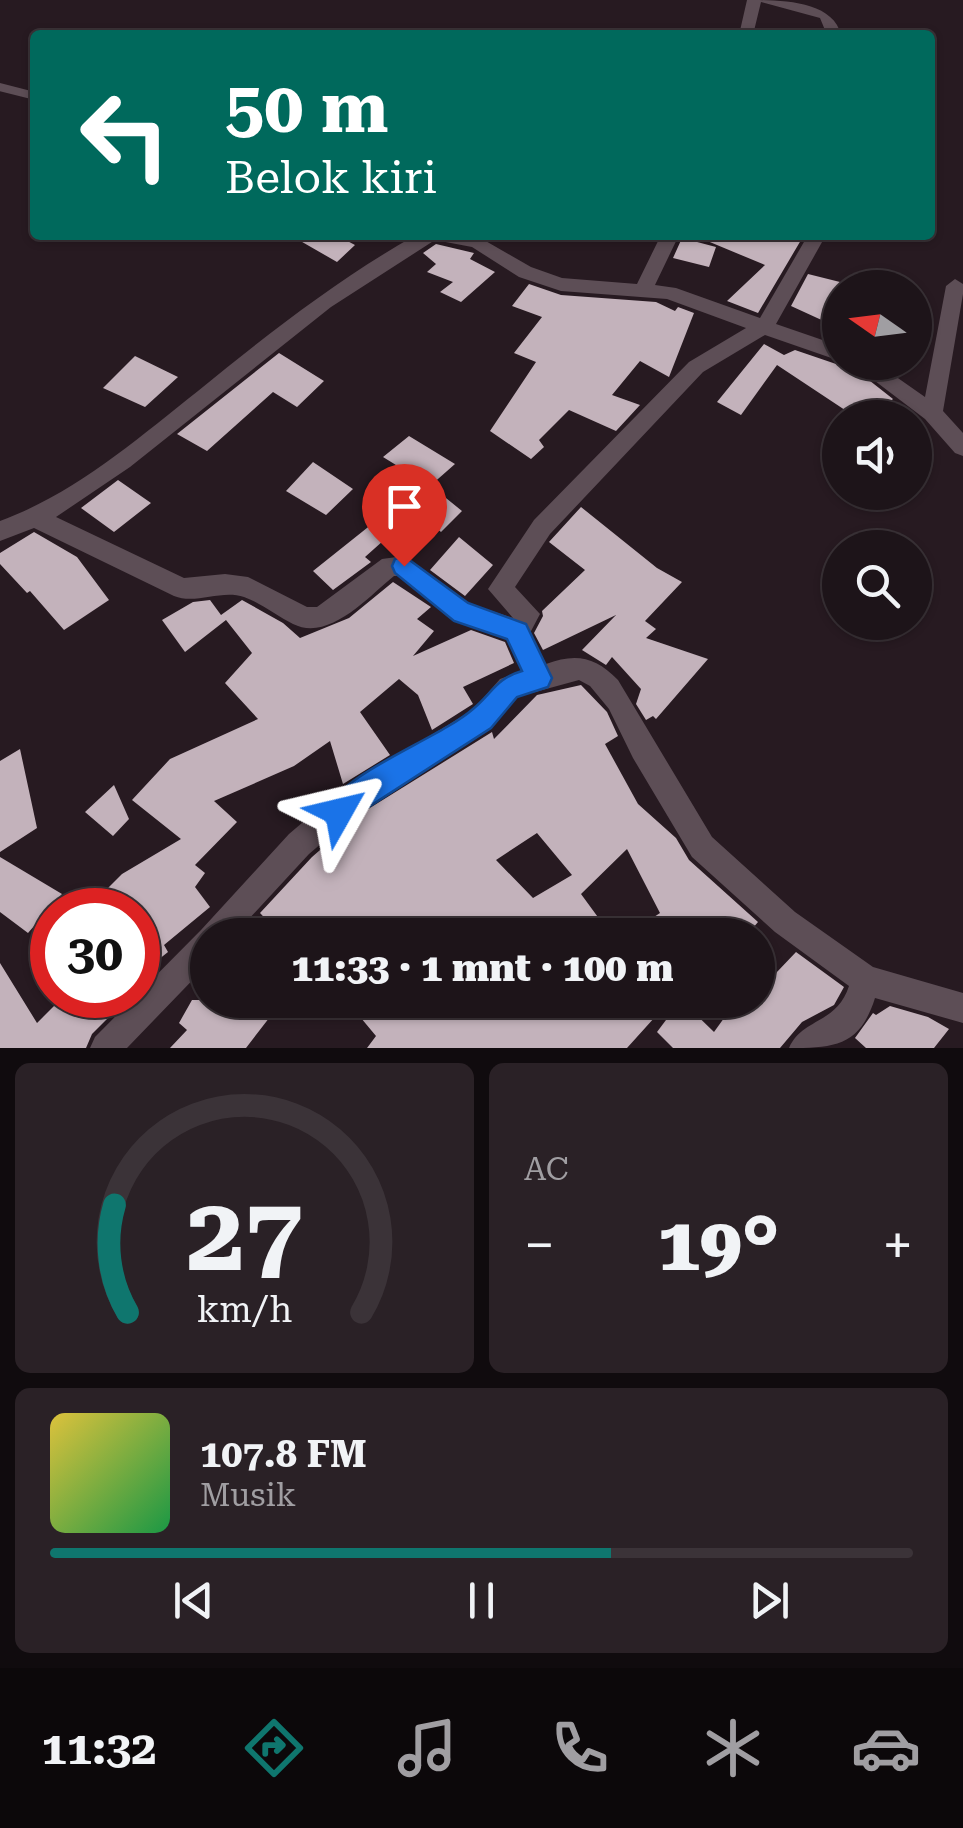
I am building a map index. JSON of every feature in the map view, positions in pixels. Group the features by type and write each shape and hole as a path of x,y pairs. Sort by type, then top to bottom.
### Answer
{"street":[{"path":"747,30 754,0"},
{"path":"766,0 825,15 832,21 833,30"},
{"path":"0,531 38,519 104,476 316,306 422,240"},
{"path":"467,240 478,242 525,272 561,284 644,289 681,296 822,347"},
{"path":"644,289 668,240"},
{"path":"540,678 522,648 518,632 528,614 500,589 542,526 696,367 766,325 815,240"},
{"path":"955,286 932,412 963,447"},
{"path":"886,380 915,400"},
{"path":"38,519 182,589 225,584 248,587 304,618 321,618 390,566 404,566 462,613 484,617 518,632"},
{"path":"230,918 299,844 353,798 482,719 509,687 580,668 593,672 612,691 702,847 784,922 866,980 963,1008"},
{"path":"106,1048 190,961"},
{"path":"805,1048 855,1014 866,980"}],"lane":[{"path":"0,87 30,95"}],"building":[{"path":"299,240 346,240 355,245 337,262"},
{"path":"681,240 716,247 709,267 673,258"},
{"path":"705,240 801,240 758,313 727,301 765,265"},
{"path":"436,244 474,253 470,259 495,272 461,302 440,292 453,282 427,272 436,264 423,253"},
{"path":"808,274 822,278 822,320 791,306"},
{"path":"529,284 561,295 656,302 675,311 678,307 694,313 669,377 640,361 612,395 640,405 616,431 569,410 539,440 544,447 531,459 490,431 536,362 514,353 542,317 512,306"},
{"path":"764,344 784,355 795,350 822,359 822,380 869,380 893,399 830,400 777,365 741,415 717,402"},
{"path":"279,353 324,381 297,407 273,392 207,451 177,434"},
{"path":"135,356 178,377 145,407 103,388"},
{"path":"409,436 455,464 430,486 383,457"},
{"path":"313,462 353,489 326,515 286,491"},
{"path":"118,480 151,503 114,532 81,508"},
{"path":"441,494 462,511 441,532 424,517"},
{"path":"581,507 657,568 682,582 645,621 656,629 646,638 708,659 656,719 653,716 646,720 636,704 641,689 612,657 606,665 582,650 616,615 543,650 534,633 542,611 585,570 549,542"},
{"path":"387,512 402,524 365,557 371,562 333,590 313,571"},
{"path":"34,532 77,557 109,600 64,630 0,564 0,553"},
{"path":"459,537 493,565 465,596 430,570"},
{"path":"393,582 431,607 417,619 434,631 413,656 471,630 505,642 514,663 463,687 473,704 432,730 418,695 399,679 360,712 390,755 343,784 330,741 294,766 214,801 237,822 195,865 205,873 195,887 210,907 197,918 190,918 190,924 164,945 168,952 160,958 160,888 108,888 122,874 181,839 132,800 170,759 258,719 225,683 252,653 226,620 185,652 162,620 193,602 210,600 221,615 242,600 283,623 300,638 349,618"},
{"path":"581,685 607,712 618,736 605,744 638,804 676,838 689,860 754,918 652,918 660,913 627,849 581,894 599,918 265,918 260,913 312,857 365,811 492,732 494,739 537,695","holes":["537,833 572,875 533,898 496,860"]},
{"path":"20,749 37,828 0,852 0,761"},
{"path":"114,785 129,819 113,836 85,812"},
{"path":"0,857 52,888 30,888 28,933 0,912"},
{"path":"796,952 844,987 834,1005 802,1022 780,1048 673,1048 657,1032 668,1018 700,1018 714,1032 724,1018 775,1018 775,974"},
{"path":"0,963 30,1012 30,1018 37,1023 42,1018 108,1018 92,1034 86,1048 0,1048"},
{"path":"190,1004 190,1018 269,1018 246,1048 170,1048 187,1030 179,1023"},
{"path":"890,1006 928,1017 949,1029 934,1048 866,1048 855,1038 873,1013"},
{"path":"361,1018 654,1018 627,1048 367,1048 376,1036"}],"route":[{"path":"339,812 353,798 482,719 509,687 540,678 522,648 518,632 484,617 462,613 404,566"}]}
